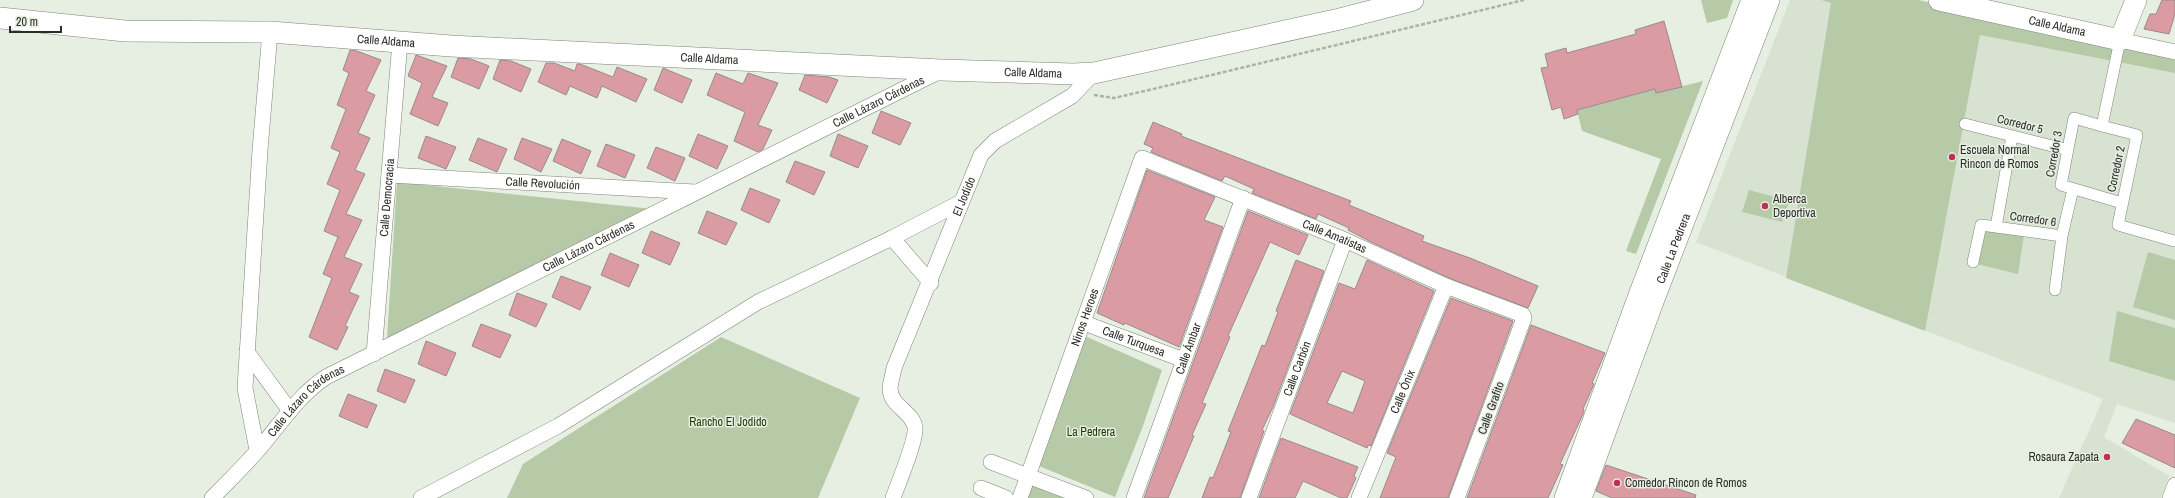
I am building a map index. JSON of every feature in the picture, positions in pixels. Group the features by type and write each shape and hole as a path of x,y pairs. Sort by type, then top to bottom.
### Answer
{"main road":[{"name":"Calle Aldama","path":"0,18 125,31 270,32 400,42 941,70 1073,74 1094,73 1340,19 1413,0"},
{"name":"Calle La Pedrera","path":"1581,498 1656,274 1752,0"},
{"name":"Calle La Pedrera","path":"1565,498 1769,0"},
{"name":"Calle Aldama","path":"1939,0 2113,39"},
{"path":"2113,39 2120,0"},
{"path":"2113,39 2136,0"}],"street":[{"path":"257,450 245,388 260,150 270,32"},
{"name":"Calle Aldama","path":"2113,39 2175,52"},
{"path":"2102,126 2113,39"},
{"name":"Calle Democracia","path":"374,354 400,42"},
{"name":"Calle Lázaro Cárdenas","path":"212,498 257,450 290,411 319,382 941,70"},
{"name":"El Jodido","path":"893,498 913,442 915,428 911,418 894,401 890,389 894,368 931,283 961,202 981,155 995,141 1072,96 1094,73"},
{"name":"Corredor 3","path":"2073,189 2061,185 2074,118 2102,126"},
{"name":"Corredor 5","path":"1965,124 2068,150"},
{"name":"Corredor 2","path":"2102,126 2137,135 2118,225 2174,241"},
{"name":"Corredor 6","path":"2012,136 1996,227 2062,236 2073,189"},
{"name":"Calle Amatistas","path":"1142,158 1345,240 1446,286 1520,313 1524,318"},
{"name":"Ninos Heroes","path":"1020,498 1142,158"},
{"name":"Calle Revolución","path":"389,175 697,192"},
{"path":"2073,189 2122,203"},
{"name":"Calle Ámbar","path":"1134,498 1243,198"},
{"path":"421,498 558,426 758,302 892,238 961,202"},
{"path":"1973,262 1981,225 1996,227"},
{"path":"2055,290 2062,236"},
{"path":"892,238 931,283"},
{"name":"Calle Carbón","path":"1249,498 1345,240"},
{"name":"Calle Ónix","path":"1359,498 1446,286"},
{"name":"Calle Grafito","path":"1457,498 1524,318"},
{"name":"Calle Turquesa","path":"1084,323 1184,360"},
{"path":"247,352 290,411"},
{"path":"991,462 1086,498"},
{"path":"981,488 1006,498"}],"path":[{"path":"1072,96 1097,95 1114,98 1524,0"}],"shaded area":[{"name":"Escuela Normal Rincon de Romos","path":"1790,0 1821,0 2175,72 2175,423 2117,404 2104,437 2169,476 2161,498 2059,498 2103,399 1696,242"}],"green space":[{"path":"1701,0 1733,0 1727,18 1707,23"},
{"path":"1821,0 1918,0 2175,54 2175,73 1980,35 1925,331 1786,278 1831,3"},
{"path":"1703,81 1636,254 1626,251 1661,159 1582,131 1577,110 1655,89 1656,93"},
{"path":"397,182 653,209 387,338"},
{"name":"Alberca Deportiva","path":"1749,190 1789,201 1782,222 1742,212"},
{"path":"1984,229 2024,235 2018,274 1977,264"},
{"path":"2148,252 2175,260 2175,320 2133,307"},
{"path":"2117,311 2175,328 2175,381 2109,361"},
{"name":"La Pedrera","path":"1080,334 1162,370 1143,426 1115,497 1029,462"},
{"name":"Rancho El Jodido","path":"721,337 860,398 818,498 507,498 523,464"},
{"path":"1022,480 1067,498 1017,498"}],"building":[{"path":"2162,0 2175,0 2175,14 2169,34 2144,29 2150,14 2156,14"},
{"path":"1664,21 1682,87 1656,93 1655,89 1577,110 1578,114 1564,119 1561,107 1552,110 1541,68 1548,67 1545,54 1566,48 1567,53 1636,34 1635,30"},
{"path":"350,50 381,60 366,91 375,95 358,133 370,138 355,170 365,174 346,214 362,220 344,257 362,264 349,292 359,296 345,326 348,327 337,350 309,337 332,278 323,274 338,237 324,231 340,190 327,184 340,152 331,148 346,109 337,105 349,73 343,70"},
{"path":"416,55 447,66 432,97 448,103 438,126 410,114 422,83 408,76"},
{"path":"458,58 471,59 489,66 479,89 451,77"},
{"path":"500,60 511,61 531,69 521,92 493,79"},
{"path":"546,63 554,63 575,71 577,64 580,64 613,77 617,67 647,79 636,102 602,86 597,98 570,86 566,95 538,82"},
{"path":"663,68 692,80 682,103 654,90"},
{"path":"716,73 743,84 748,73 778,83 758,125 772,130 763,149 758,152 734,141 745,112 707,95"},
{"path":"805,75 829,77 838,80 827,103 799,90"},
{"path":"881,111 911,123 900,145 872,133"},
{"path":"1153,122 1182,134 1181,136 1351,201 1349,205 1424,236 1422,241 1470,258 1538,286 1528,308 1449,278 1373,243 1348,230 1349,228 1318,214 1316,219 1252,193 1254,189 1225,176 1222,181 1151,152 1153,148 1144,144"},
{"path":"698,134 728,146 717,169 689,156"},
{"path":"838,134 868,146 858,168 830,156"},
{"path":"426,136 456,147 446,169 418,158"},
{"path":"478,138 507,149 497,172 469,160"},
{"path":"522,138 552,149 541,172 514,159"},
{"path":"562,139 591,151 581,174 553,161"},
{"path":"606,144 635,155 625,178 597,166"},
{"path":"656,147 685,158 675,181 647,168"},
{"path":"795,161 825,172 814,195 786,182"},
{"path":"1147,170 1215,197 1204,220 1223,227 1179,347 1125,323 1124,325 1097,313"},
{"path":"750,188 780,200 769,223 741,210"},
{"path":"707,211 737,223 726,245 698,233"},
{"path":"1248,211 1308,235 1299,255 1270,242 1228,336 1230,337 1202,403 1206,404 1192,435 1194,436 1168,498 1144,498"},
{"path":"651,231 680,243 670,265 642,253"},
{"path":"610,253 639,265 629,287 601,275"},
{"path":"1296,260 1324,271 1273,407 1262,430 1264,431 1240,498 1202,498 1210,477 1213,478 1231,432 1228,431 1262,345 1265,346 1278,312 1276,311"},
{"path":"1367,260 1434,291 1371,446 1368,445 1367,448 1290,414 1339,283 1355,289","holes":["1342,371 1365,381 1353,413 1327,403"]},
{"path":"561,276 591,287 580,310 552,297"},
{"path":"517,293 547,304 536,327 509,315"},
{"path":"1451,298 1513,321 1448,498 1380,498 1396,457 1387,453"},
{"path":"481,324 511,335 500,358 472,346"},
{"path":"1531,325 1605,353 1592,383 1594,384 1583,409 1583,414 1560,464 1563,465 1548,498 1467,498"},
{"path":"426,341 456,353 446,376 418,364"},
{"path":"385,369 415,380 405,403 377,391"},
{"path":"348,394 377,405 367,428 339,416"},
{"path":"2136,419 2175,435 2175,468 2122,443"},
{"path":"1281,438 1358,467 1354,476 1356,478 1347,498 1341,498 1303,481 1295,498 1259,498"},
{"name":"Comedor Rincon de Romos","path":"1606,465 1696,495 1695,498 1612,498 1596,491"}],"place":[{"name":"Escuela Normal Rincon de Romos","path":"1952,157"},
{"name":"Alberca Deportiva","path":"1765,206"},
{"name":"Rosaura Zapata","path":"2107,457"},
{"name":"Comedor Rincon de Romos","path":"1617,483"}]}
